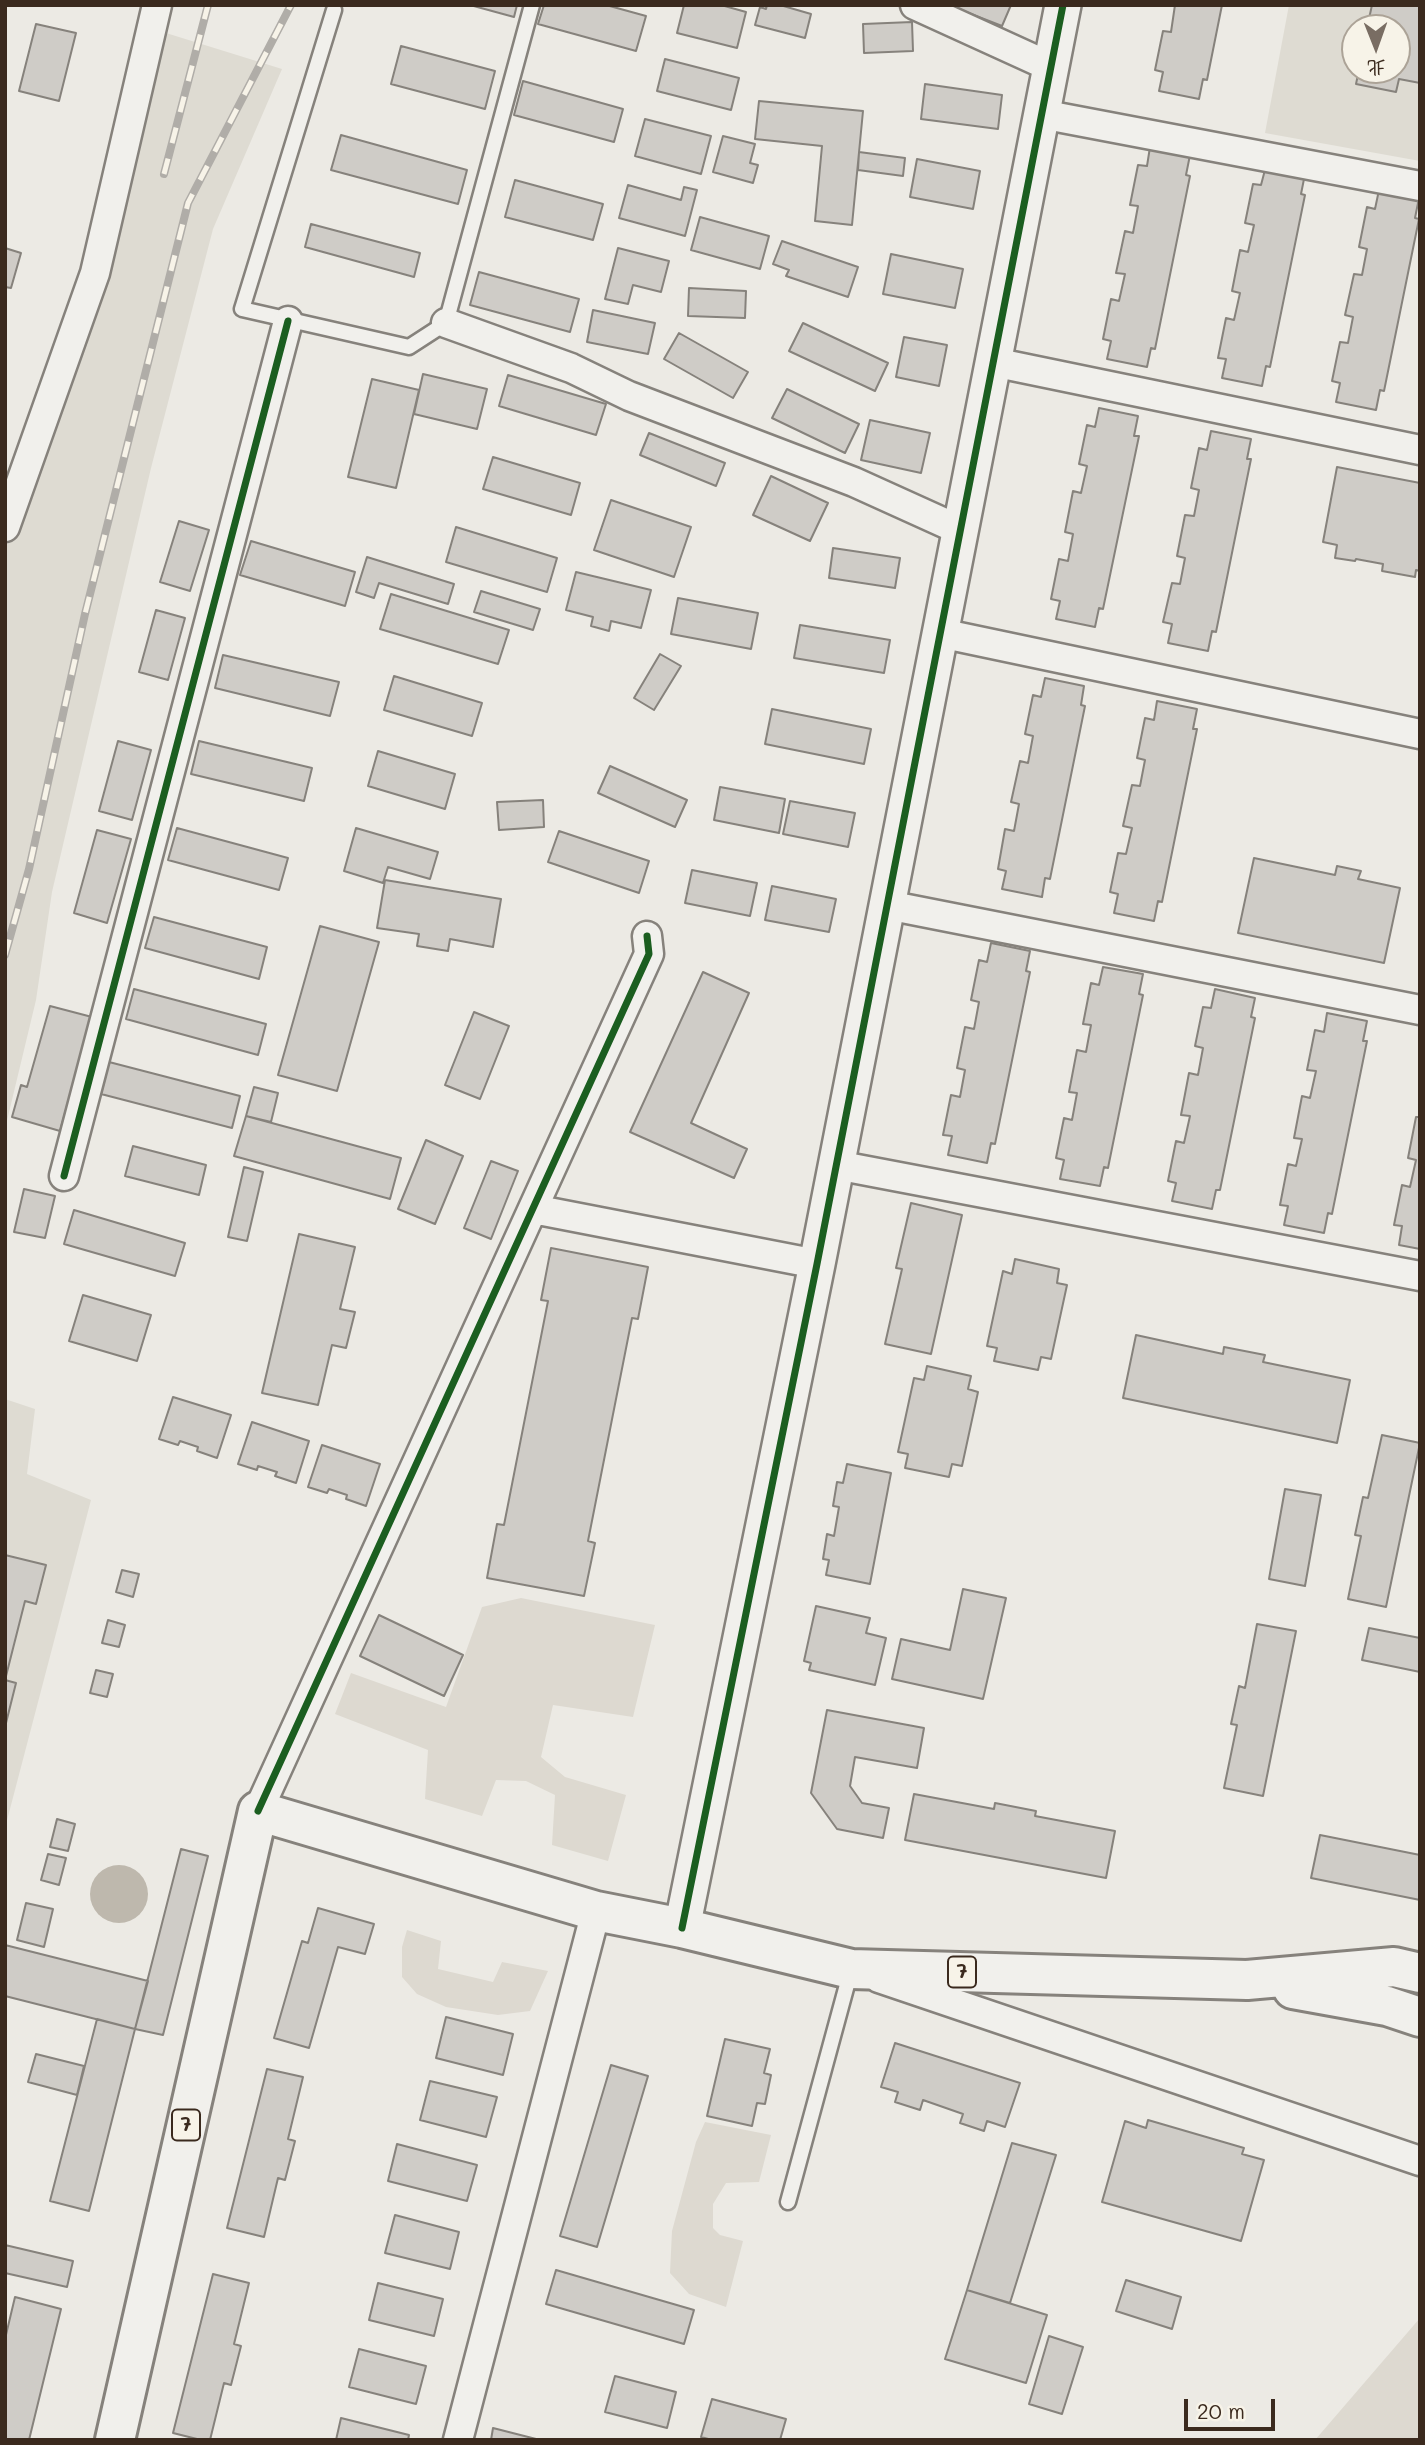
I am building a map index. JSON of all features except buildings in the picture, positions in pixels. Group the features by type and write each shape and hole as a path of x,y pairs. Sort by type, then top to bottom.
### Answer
{"main road":[{"name":"7","path":"115,2440 258,1811 596,1911 682,1928 851,1969 1247,1980 1394,1967 1420,1973"},
{"name":"7","path":"1247,1980 1387,2006 1420,2017"}],"street":[{"path":"5,527 95,273 157,5"},
{"path":"915,5 1051,67"},
{"path":"682,1928 817,1264 1063,5"},
{"path":"1041,114 1420,186"},
{"path":"64,1176 288,321"},
{"path":"446,323 571,368 629,396 854,482 960,530"},
{"path":"993,362 1420,450"},
{"path":"940,633 1420,734"},
{"path":"887,905 1420,1010"},
{"path":"258,1811 649,954 648,936"},
{"path":"836,1165 1420,1276"},
{"path":"533,1209 817,1264"},
{"path":"458,2440 596,1911"},
{"path":"851,1969 1420,2161"}],"lane":[{"path":"334,10 242,309 409,347 446,323 532,5"},
{"path":"788,2202 851,1969"}],"shaded area":[{"path":"1289,5 1420,5 1420,161 1265,133"},
{"path":"166,33 282,69 213,229 151,468 52,892 36,1000 5,1129 5,549 113,252"},
{"path":"5,1399 35,1409 27,1474 91,1500 5,1828"},
{"path":"521,1598 655,1625 633,1717 553,1705 541,1757 565,1777 626,1795 608,1861 552,1845 555,1795 526,1781 496,1780 482,1816 425,1799 428,1750 335,1714 351,1673 446,1707 482,1607"},
{"path":"119,1865 130,1867 143,1878 148,1894 146,1905 135,1918 119,1923 108,1921 95,1910 90,1894 92,1883 103,1870"},
{"path":"407,1930 441,1941 438,1969 493,1982 502,1962 548,1971 530,2011 498,2015 446,2007 417,1994 402,1977 402,1947"},
{"path":"705,2122 771,2135 759,2182 726,2183 713,2204 713,2228 720,2235 743,2241 726,2307 689,2294 670,2273 672,2231 696,2142"},
{"path":"1420,2318 1420,2440 1315,2440"}],"railway":[{"path":"164,174 208,5"},
{"path":"5,955 29,869 85,614 188,203 291,5"}],"cycle path":[{"path":"682,1928 817,1264 1063,5"},
{"path":"64,1176 288,321"},
{"path":"258,1811 649,954 647,936"}]}
